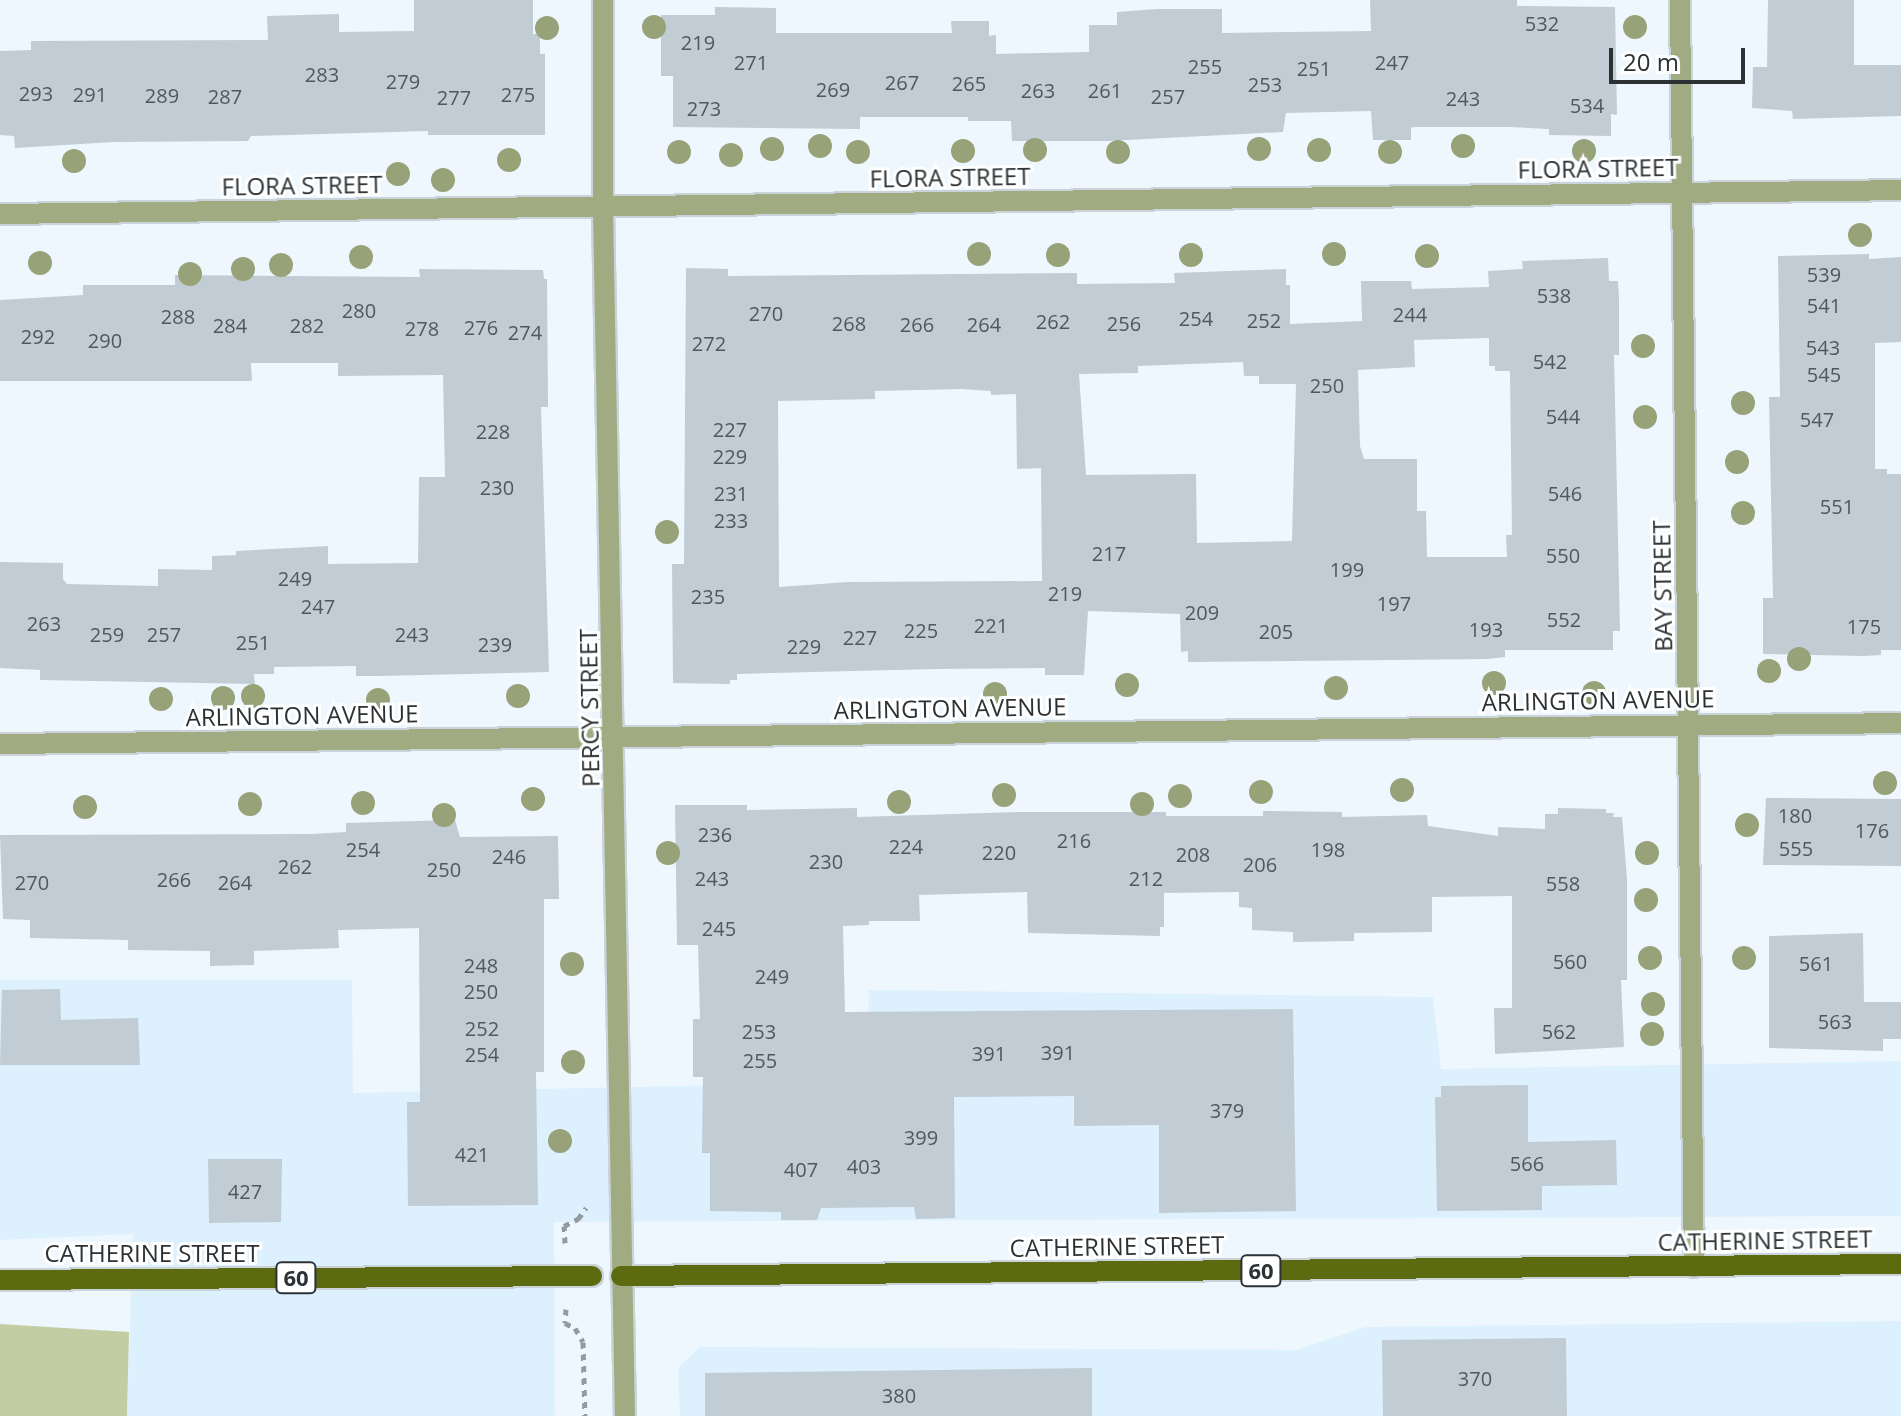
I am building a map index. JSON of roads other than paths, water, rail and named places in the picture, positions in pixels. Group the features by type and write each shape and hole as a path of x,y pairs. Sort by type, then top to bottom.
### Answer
{"main road":[{"name":"CATHERINE STREET","path":"621,1276 1901,1264"},
{"name":"CATHERINE STREET","path":"0,1280 592,1276"}],"street":[{"name":"PERCY STREET","path":"603,0 603,209 616,738 625,1416"},
{"name":"BAY STREET","path":"1680,0 1694,1267"},
{"name":"FLORA STREET","path":"0,214 603,209 1901,190"},
{"name":"ARLINGTON AVENUE","path":"0,744 1901,723"}]}
